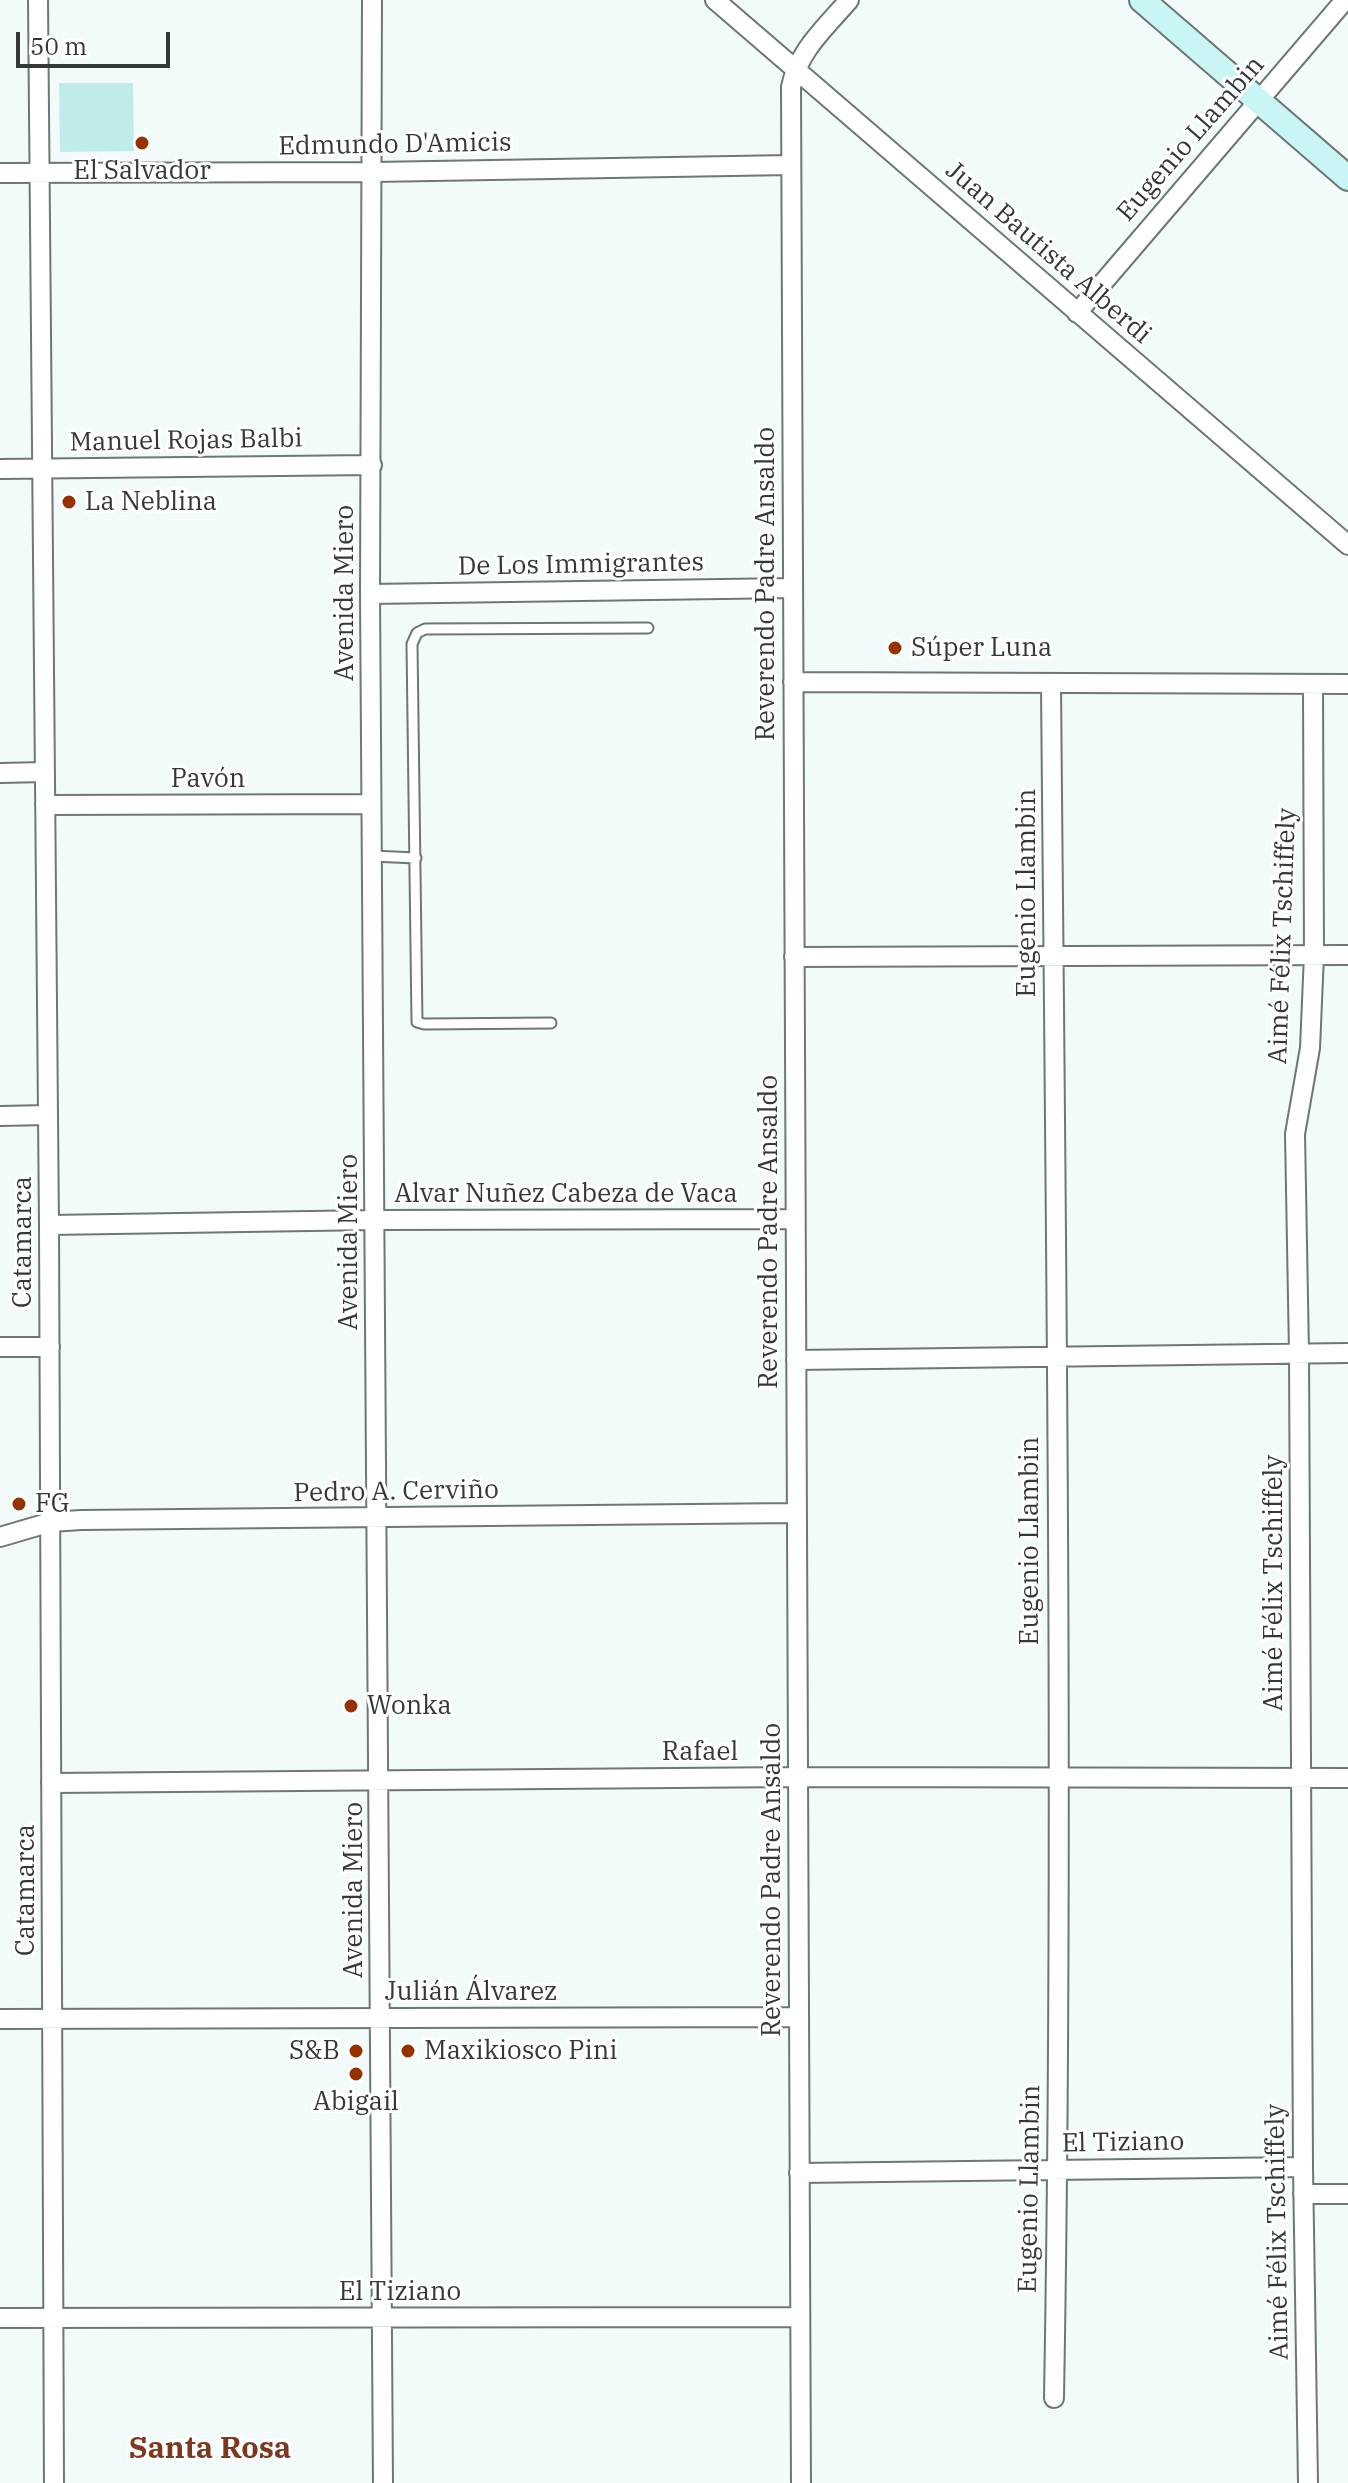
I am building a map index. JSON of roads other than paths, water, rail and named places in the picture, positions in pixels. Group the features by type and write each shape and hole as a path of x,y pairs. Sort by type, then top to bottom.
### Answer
{"street":[{"name":"Catamarca","path":"38,0 50,1347 54,2483"},
{"name":"Avenida Miero","path":"372,0 370,594 383,2483"},
{"name":"Juan Bautista Alberdi","path":"715,0 1348,545"},
{"name":"Reverendo Padre Ansaldo","path":"801,2483 791,87 795,68 804,52 849,0"},
{"path":"1142,0 1348,178"},
{"name":"Eugenio Llambin","path":"1077,313 1345,0"},
{"name":"Edmundo D'Amicis","path":"0,173 373,172 791,165"},
{"name":"Manuel Rojas Balbi","path":"0,469 372,465"},
{"name":"De Los Immigrantes","path":"370,594 792,588"},
{"path":"793,682 1348,684"},
{"name":"Eugenio Llambin","path":"1051,684 1058,2170 1054,2398"},
{"name":"Aimé Félix Tschiffely","path":"1308,2483 1295,1134 1310,1048 1314,955 1313,685"},
{"path":"0,773 45,772"},
{"name":"Pavón","path":"45,805 371,804"},
{"path":"794,957 1348,955"},
{"path":"0,1116 48,1115"},
{"name":"Alvar Nuñez Cabeza de Vaca","path":"49,1225 795,1219"},
{"path":"0,1347 50,1347"},
{"path":"796,1360 1348,1353"},
{"name":"Pedro A. Cerviño","path":"0,1537 51,1522 81,1520 795,1513"},
{"name":"Rafael","path":"51,1783 799,1777 1348,1778"},
{"name":"Julián Álvarez","path":"0,2019 799,2017"},
{"name":"El Tiziano","path":"799,2173 1303,2167"},
{"path":"1303,2194 1348,2194"},
{"name":"El Tiziano","path":"0,2318 800,2317"}],"lane":[{"path":"551,1023 417,1022 412,644 417,633 425,629 648,628"},
{"path":"372,856 416,858"}],"place":[{"name":"El Salvador","path":"142,143"},
{"name":"La Neblina","path":"69,502"},
{"name":"Súper Luna","path":"895,648"},
{"name":"FG","path":"19,1504"},
{"name":"Wonka","path":"351,1706"},
{"name":"S&B","path":"356,2051"},
{"name":"Maxikiosco Pini","path":"408,2051"},
{"name":"Abigail","path":"356,2074"}],"district":[{"name":"Santa Rosa","path":"210,2449"}]}
